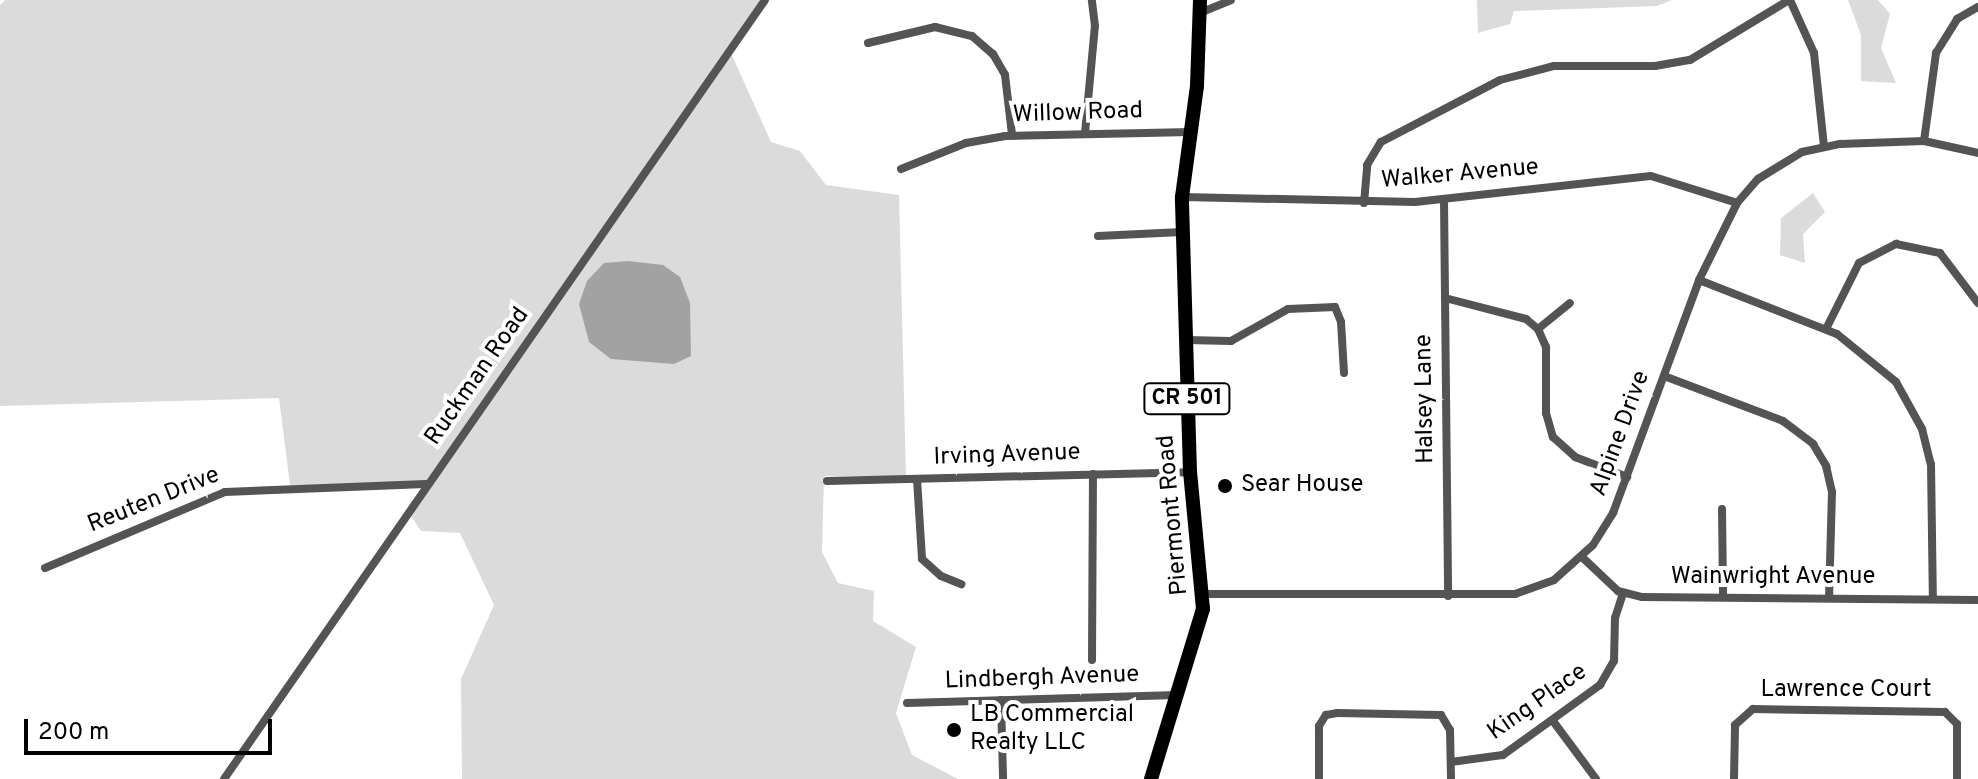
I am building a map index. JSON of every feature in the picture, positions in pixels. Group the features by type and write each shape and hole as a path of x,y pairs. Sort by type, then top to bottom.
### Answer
{"main road":[{"name":"Piermont Road","path":"1151,779 1178,695 1204,594 1190,472 1182,232 1182,197 1191,132 1201,6"}],"street":[{"name":"Ruckman Road","path":"224,779 765,0"},
{"path":"1085,133 1095,26 1092,0"},
{"path":"1201,6 1231,0"},
{"path":"1364,203 1367,165 1381,142 1500,80 1554,66 1655,66 1690,60 1790,0 1814,53 1824,146"},
{"path":"1924,141 1936,53 1949,28 1978,7"},
{"path":"868,43 935,27 972,36 993,54 1005,75 1012,135"},
{"name":"Willow Road","path":"901,169 966,143 1012,135 1191,132"},
{"name":"Alpine Drive","path":"1204,594 1448,596 1528,591 1582,557 1604,530 1627,477 1699,280 1737,203 1771,169 1824,146 1924,141 1978,153"},
{"name":"Walker Avenue","path":"1182,197 1364,203 1444,201 1634,175 1676,180 1737,203"},
{"name":"Halsey Lane","path":"1444,201 1448,596"},
{"path":"1098,236 1182,232"},
{"path":"1826,329 1859,263 1896,244 1940,253 1978,303"},
{"path":"1699,280 1826,329 1885,370 1922,429 1933,482 1933,599"},
{"path":"1445,298 1526,319 1538,329 1546,347 1546,413 1553,437 1575,457 1627,477"},
{"path":"1538,329 1570,303"},
{"path":"1186,340 1231,341 1288,309 1335,307 1341,322 1344,373"},
{"path":"1664,376 1783,421 1813,444 1826,466 1832,492 1829,598"},
{"name":"Irving Avenue","path":"827,481 1190,472"},
{"path":"1092,660 1093,474"},
{"path":"917,479 922,559 941,576 961,584"},
{"name":"Reuten Drive","path":"45,568 225,492 426,484"},
{"path":"1722,509 1723,597"},
{"path":"1582,557 1623,593"},
{"name":"Wainwright Avenue","path":"1623,593 1978,600"},
{"name":"King Place","path":"1451,762 1503,755 1600,685 1611,670 1615,618 1623,593"},
{"name":"Lindbergh Avenue","path":"907,703 1178,695"},
{"path":"1001,700 1003,779"},
{"name":"Lawrence Court","path":"1734,779 1735,725 1753,709 1945,712 1957,724 1957,779"},
{"path":"1319,779 1319,726 1331,713 1441,715 1450,730 1451,779"},
{"path":"1553,721 1596,779"}],"shaded area":[{"path":"5,0 767,0 731,53 771,142 800,151 826,185 899,195 906,476 824,476 822,552 838,583 874,591 873,621 916,647 896,713 912,755 958,779 462,779 461,679 494,605 460,533 421,531 411,516 431,485 290,485 279,398 0,406 0,5"},
{"path":"1477,0 1672,0 1657,6 1514,11 1510,24 1478,33"},
{"path":"1848,0 1878,0 1890,14 1881,48 1896,83 1861,81 1861,35"},
{"path":"1813,193 1825,212 1803,234 1805,263 1780,255 1781,218"},
{"path":"628,261 663,265 680,277 690,303 691,356 674,364 611,359 589,342 579,304 587,281 604,263"}],"place":[{"name":"Sear House","path":"1225,486"},
{"name":"LB Commercial Realty LLC","path":"954,730"}]}
